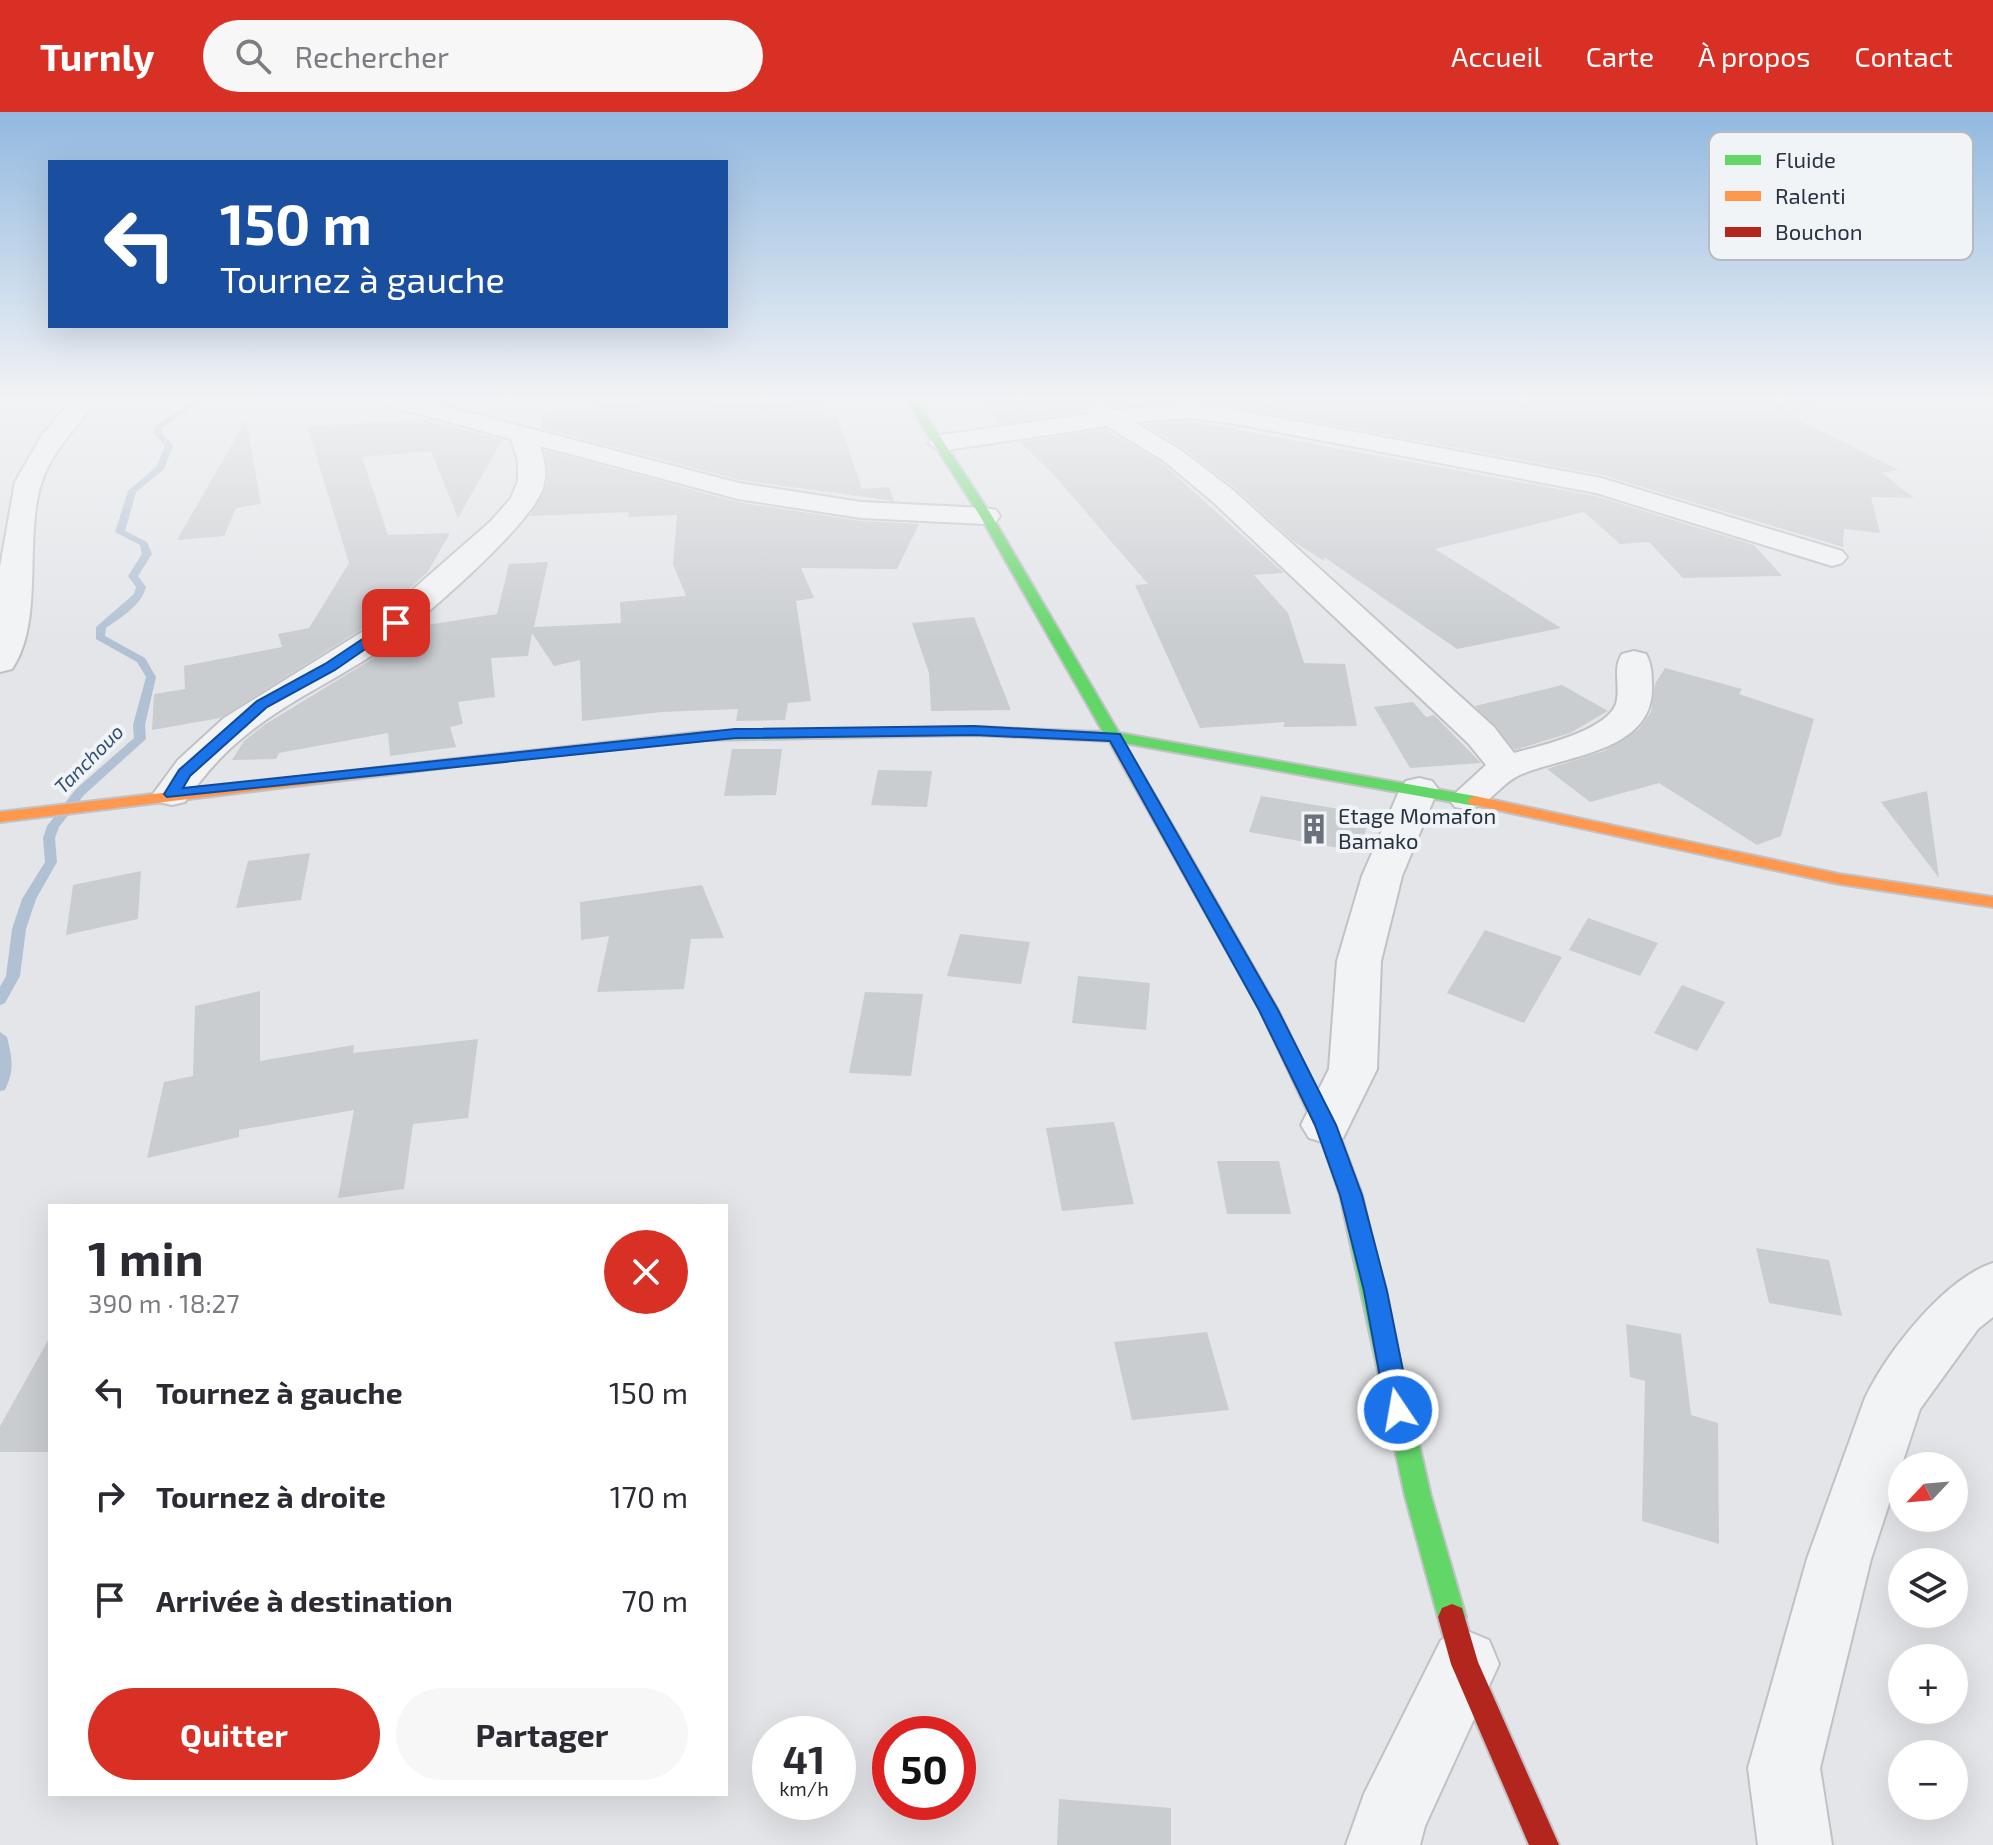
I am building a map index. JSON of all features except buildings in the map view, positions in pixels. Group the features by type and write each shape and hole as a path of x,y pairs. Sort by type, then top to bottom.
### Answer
{"main road":[{"path":"964,481 1115,737 1269,1010 1326,1125 1351,1195 1418,1496 1465,1664 1544,1845"},
{"path":"0,817 172,794 735,734 974,731 1115,737 1419,789 1853,881 1993,902"}],"street":[{"path":"0,662 12,627 15,567 29,481"},
{"path":"172,794 184,773 262,704 368,643 498,530 528,492 532,481"},
{"path":"705,481 766,496 861,510 986,516"},
{"path":"1204,481 1481,735 1506,767"},
{"path":"1575,481 1601,486 1832,557"},
{"path":"1468,799 1506,767 1610,731 1630,712 1634,699 1634,661"},
{"path":"1326,1125 1353,1069 1359,961 1382,876 1419,789"},
{"path":"1795,1845 1784,1768 1839,1559 1894,1398 1958,1313 1993,1285"},
{"path":"1383,1845 1390,1820 1465,1664"}],"waterway":[{"name":"Tanchouo","path":"0,1000 13,976 19,929 29,899 51,862 49,838 53,826 80,792 140,739 139,725 151,677 141,660 100,637 101,627 139,595 141,587 133,576 147,554 144,544 120,532 132,491 146,481"},
{"name":"Tanchouo","path":"0,1037 6,1064 0,1086"}],"traffic: fast":[{"path":"963,481 1170,835"},
{"path":"445,764 703,736 974,731 1115,737 1475,801"},
{"path":"1333,1144 1351,1195 1418,1496 1452,1617"}],"traffic: slow":[{"path":"0,817 445,764"},
{"path":"1475,801 1839,879 1993,902"}],"traffic: jam":[{"path":"1170,835 1269,1010 1333,1144"},
{"path":"1452,1617 1465,1664 1544,1845"}],"place":[{"name":"Etage Momafon Bamako","path":"1314,829"}],"route":[{"path":"396,623 330,667 262,704 184,773 172,794 735,734 974,731 1115,737 1269,1010 1326,1125 1351,1195 1375,1291 1398,1410"}]}
